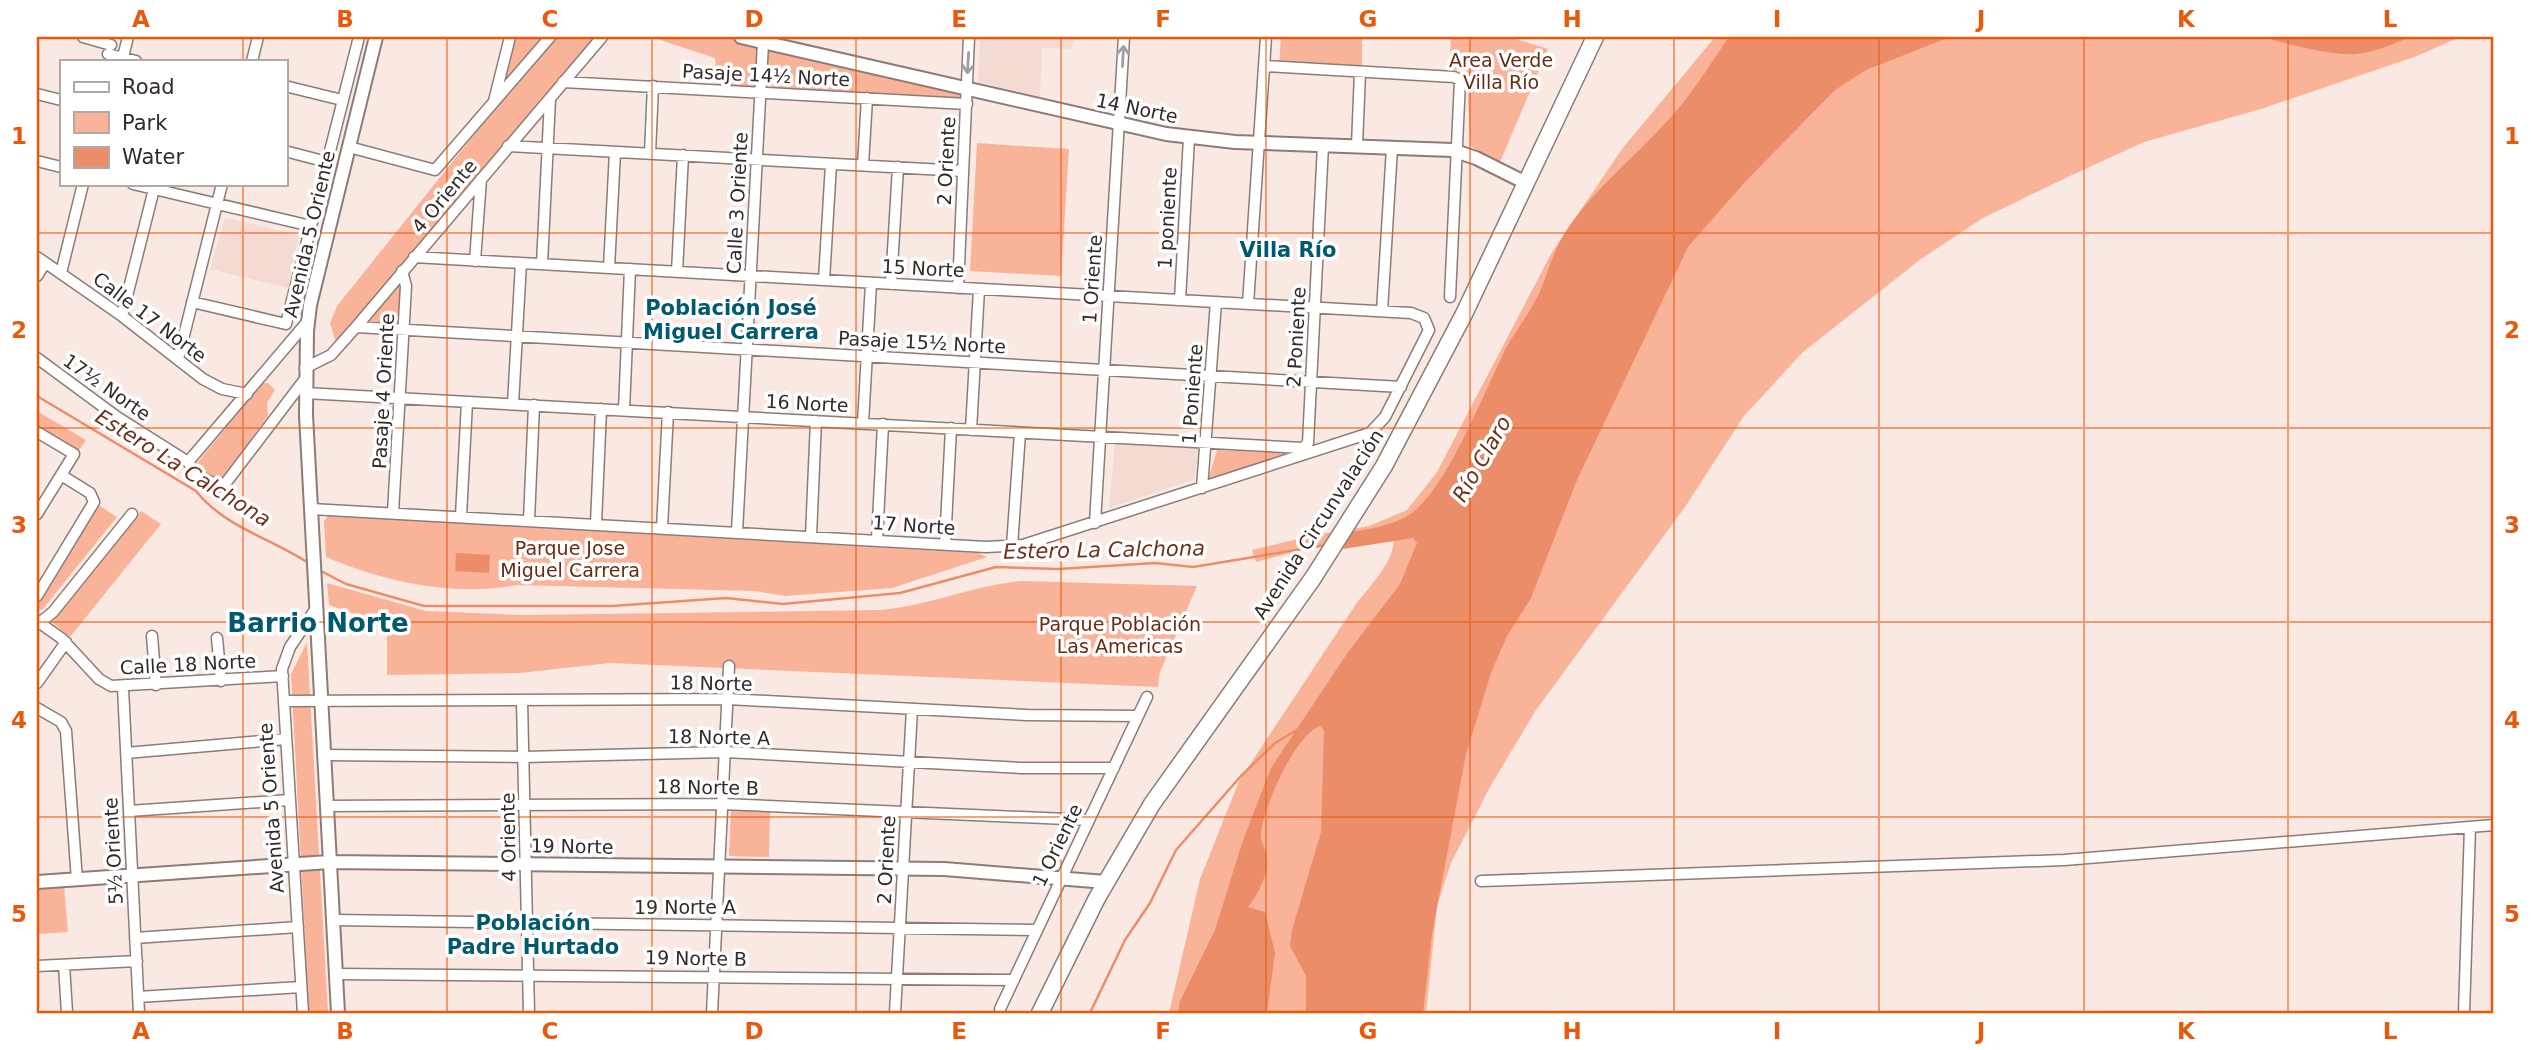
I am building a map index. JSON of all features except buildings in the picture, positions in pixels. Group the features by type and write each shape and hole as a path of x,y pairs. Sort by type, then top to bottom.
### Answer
{"main road":[{"name":"Avenida Circunvalación","path":"1040,1013 1106,882 1172,774 1313,578 1353,515 1433,376 1595,37"}],"street":[{"path":"83,37 109,49 123,60 128,37"},
{"path":"252,60 258,37"},
{"path":"192,302 286,324 357,37"},
{"name":"Avenida 5 Oriente","path":"338,1013 319,701 305,373 308,321 376,37"},
{"path":"494,103 510,37"},
{"path":"349,146 435,170 550,37"},
{"name":"4 Oriente","path":"305,373 331,355 356,327 602,37"},
{"name":"14 Norte","path":"741,37 1119,125 1189,138 1459,151 1526,183"},
{"name":"2 Oriente","path":"958,288 969,37"},
{"name":"1 Oriente","path":"1095,523 1124,37"},
{"path":"1248,304 1266,37"},
{"name":"Calle 3 Oriente","path":"737,532 763,43"},
{"path":"1264,66 1454,77 1460,80 1459,151 1450,297"},
{"path":"1357,146 1360,72"},
{"name":"Pasaje 14½ Norte","path":"563,82 967,104"},
{"path":"287,86 342,100"},
{"path":"650,153 653,86"},
{"path":"37,94 60,100"},
{"path":"863,165 867,98"},
{"path":"542,264 550,99"},
{"name":"1 poniente","path":"1180,300 1189,138"},
{"name":"2 Poniente","path":"1306,447 1323,145"},
{"path":"508,146 963,171"},
{"path":"1382,311 1392,148"},
{"path":"287,152 327,162"},
{"path":"609,268 615,152"},
{"path":"677,272 683,155"},
{"path":"37,161 60,167"},
{"path":"824,280 831,164"},
{"path":"891,284 898,167"},
{"path":"475,261 481,179"},
{"path":"61,273 83,186"},
{"path":"141,186 311,226"},
{"path":"178,359 222,186"},
{"path":"122,316 154,189"},
{"name":"15 Norte","path":"414,257 1416,313 1427,322"},
{"path":"37,276 41,260"},
{"name":"Calle 17 Norte","path":"41,260 122,316 212,384 231,392 247,394"},
{"path":"513,404 521,263"},
{"path":"624,410 630,270"},
{"name":"Pasaje 4 Oriente","path":"393,513 406,286 402,271"},
{"path":"863,423 871,283"},
{"path":"971,430 979,289"},
{"name":"1 Poniente","path":"1202,488 1216,302"},
{"path":"188,462 308,321"},
{"name":"17 Norte","path":"311,509 1012,546 1095,523 1370,433 1381,423 1427,339 1427,322"},
{"name":"Pasaje 15½ Norte","path":"356,327 1401,387"},
{"name":"17½ Norte","path":"37,358 117,416 188,462 197,475 219,486 225,484 305,373"},
{"name":"16 Norte","path":"305,393 1306,447"},
{"path":"461,516 467,402"},
{"path":"529,520 534,405"},
{"path":"596,524 601,409"},
{"path":"662,527 668,412"},
{"path":"811,536 816,421"},
{"path":"877,540 883,424"},
{"path":"945,544 951,428"},
{"path":"37,433 74,454 37,514"},
{"path":"1012,546 1020,433"},
{"path":"37,596 94,502 90,493 61,475"},
{"path":"38,623 53,612 132,514"},
{"name":"Avenida 5 Oriente","path":"303,1013 283,676 290,648 316,610"},
{"name":"Calle 18 Norte","path":"38,623 66,642 103,682 123,688 283,676"},
{"path":"152,636 156,685"},
{"path":"217,638 220,681"},
{"path":"37,683 66,642"},
{"path":"712,1013 729,666"},
{"name":"5½ Oriente","path":"123,688 139,1013"},
{"name":"1 Oriente","path":"1000,1009 1147,697"},
{"name":"18 Norte","path":"284,701 728,699 912,709 1138,716"},
{"name":"4 Oriente","path":"522,701 529,1013"},
{"path":"37,708 61,722 66,731 77,880"},
{"name":"2 Oriente","path":"895,1013 912,709"},
{"path":"126,753 286,739"},
{"name":"18 Norte A","path":"323,755 523,757 726,752 909,762 1114,768"},
{"path":"129,811 289,800"},
{"name":"18 Norte B","path":"326,806 723,804 1089,820"},
{"path":"1481,881 2064,860 2494,825"},
{"path":"2464,1013 2470,827"},
{"name":"19 Norte","path":"37,882 329,862 903,869 1062,876 1106,882"},
{"name":"19 Norte A","path":"333,920 1037,930"},
{"path":"135,938 298,927"},
{"path":"37,966 136,961"},
{"path":"64,965 67,1013"},
{"name":"19 Norte B","path":"336,974 529,973 1014,980"},
{"path":"138,996 301,987"}],"shaded area":[{"path":"980,37 1076,37 1070,49 1042,48 1040,97 978,82"},
{"path":"225,218 299,235 288,288 210,269"},
{"path":"1115,442 1198,448 1195,479 1109,508"}],"green space":[{"path":"516,37 595,37 342,337 335,340 330,323 337,306 501,101"},
{"path":"651,37 735,37 963,92 962,101 717,89 715,58"},
{"path":"1281,37 1362,37 1362,67 1279,66"},
{"name":"Area Verde Villa Río","path":"1451,37 1509,37 1548,49 1500,162 1470,146 1467,71 1449,69"},
{"path":"1715,37 2460,37 2417,56 2261,109 2144,142 2072,175 1983,218 1921,259 1803,352 1744,416 1685,507 1536,710 1490,787 1451,863 1437,906 1426,1013 1169,1013 1200,879 1239,781 1356,604 1385,566 1394,541 1313,547 1256,562 1252,550 1314,535 1369,526 1407,510 1437,472 1552,252 1622,149"},
{"path":"977,143 1069,149 1061,276 970,271"},
{"path":"399,282 403,282 400,325 364,323"},
{"path":"263,383 268,383 275,390 267,403 268,416 222,478 217,480 199,470 197,463"},
{"path":"37,411 86,440 78,452 37,426"},
{"path":"1217,450 1294,453 1208,480"},
{"path":"97,504 117,517 42,610 37,607 37,601"},
{"path":"141,511 161,524 70,637 52,622"},
{"name":"Parque Jose Miguel Carrera","path":"328,516 978,553 987,557 892,588 785,596 755,591 517,585 444,588 372,574 326,557 324,521"},
{"name":"Parque Población Las Americas","path":"1021,581 1197,586 1160,672 1158,687 610,663 520,673 387,675 387,625 329,605 327,583 426,611 523,615 882,610"},
{"path":"307,642 328,1013 309,1013 291,674"},
{"path":"731,808 770,809 769,857 729,856"},
{"path":"64,886 68,932 37,934 37,888"}],"water":[{"name":"Río Claro","path":"1729,37 1950,37 1866,70 1835,90 1745,182 1688,247 1577,480 1531,598 1507,636 1491,673 1466,754 1432,934 1423,1013 1306,1013 1306,976 1290,946 1292,930 1321,832 1324,730 1320,726 1310,732 1291,757 1274,789 1263,820 1261,839 1267,858 1267,870 1248,907 1265,912 1275,953 1267,1013 1178,1013 1180,1001 1215,930 1243,840 1271,768 1346,655 1400,584 1417,543 1413,538 1343,549 1352,532 1384,526 1398,520 1412,513 1426,500 1452,460 1506,348 1538,296 1566,231 1603,186 1657,132 1694,89"},
{"path":"2265,37 2410,37 2371,51 2347,54 2311,49"},
{"path":"456,553 490,555 489,573 455,571"}],"waterway":[{"name":"Estero La Calchona","path":"37,396 196,491 220,514 310,564"},
{"name":"Estero La Calchona","path":"319,570 346,584 424,606 612,606 726,598 783,604 900,593 996,567 1058,569 1155,563 1193,567 1326,545"},
{"path":"1090,1013 1125,940 1150,903 1176,850 1241,776 1275,743 1297,730"}],"district":[{"name":"Villa Río","path":"1288,250"},
{"name":"Población José Miguel Carrera","path":"731,320"},
{"name":"Barrio Norte","path":"318,623"},
{"name":"Población Padre Hurtado","path":"533,935"}]}
